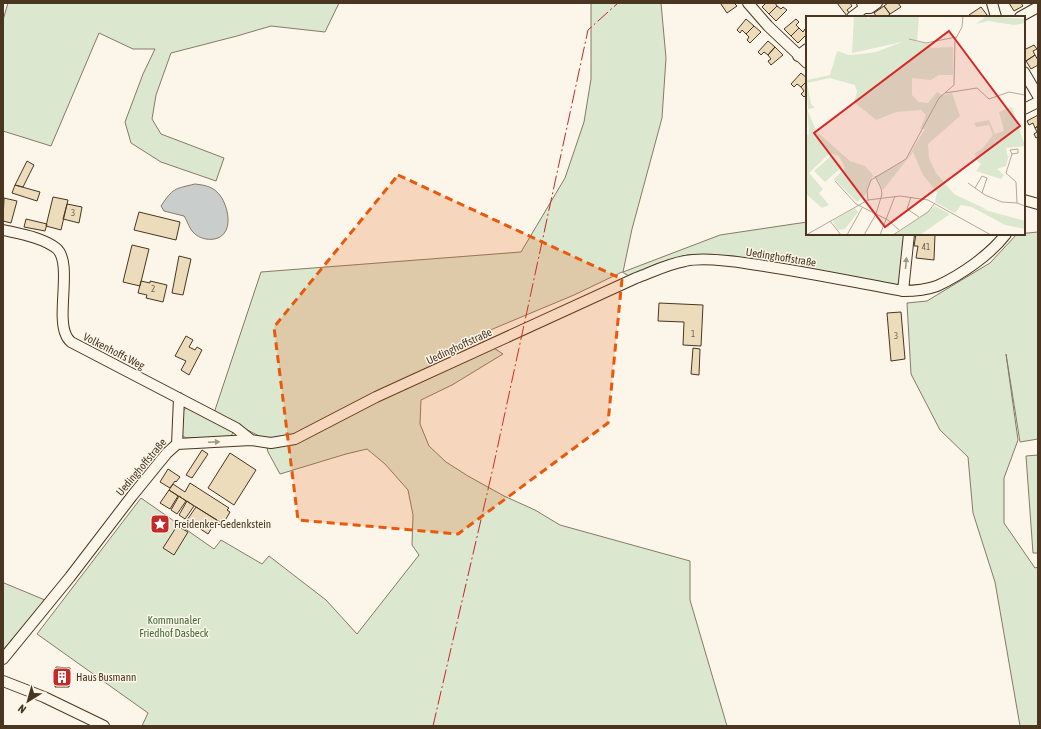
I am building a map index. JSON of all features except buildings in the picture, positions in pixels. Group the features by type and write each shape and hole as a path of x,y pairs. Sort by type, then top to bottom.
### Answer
{"street":[{"path":"748,3 768,26 806,62"},
{"path":"853,16 863,6 870,8 877,3"},
{"path":"992,3 996,16"},
{"path":"1022,16 1038,7"},
{"path":"798,56 806,50"},
{"path":"1025,74 1038,96"},
{"path":"1025,108 1038,102"},
{"path":"1025,200 1038,204"},
{"name":"Volkenhoffs Weg","path":"3,230 40,239 57,248 62,258 62,324 66,336 71,342 236,428 251,440"},
{"path":"903,292 909,235"},
{"name":"Uedinghoffstraße","path":"3,658 70,577 167,453 177,444 251,440 271,443 295,439 376,397 452,364 553,316 656,270 685,261 712,260 781,268 903,292 937,286 986,255 997,246 1005,235"},
{"path":"177,444 179,398"},
{"path":"3,681 44,697 104,726"}],"highlighted area":[{"path":"398,175 622,279 608,423 458,534 298,520 274,327"}],"green space":[{"path":"8,3 339,3 325,32 271,26 171,53 156,95 152,119 161,134 224,158 216,181 161,162 131,143 125,122 143,74 155,49 133,49 99,33 51,146 3,131 3,20"},
{"name":"Kommunaler Friedhof Dasbeck","path":"591,3 661,3 666,58 662,118 632,229 623,272 720,235 806,222 806,235 905,235 899,286 713,256 687,255 656,264 631,277 622,272 574,295 476,336 503,354 452,385 421,400 420,424 429,446 446,462 468,476 504,496 535,510 560,525 690,561 690,600 727,726 142,726 148,713 37,634 141,498 214,549 221,540 262,564 269,556 326,600 357,634 419,555 412,545 413,515 408,490 385,464 367,449 280,474 268,452 265,439 214,413 261,272 521,252 565,178 584,122 591,79"},
{"path":"1038,232 1038,439 1020,442 1006,354 1018,440 1004,478 1004,523 1035,568 1038,567 1038,726 1020,726 995,582 973,513 968,457 940,430 911,374 907,303 927,301 990,263 1016,235 1025,235 1025,233"},
{"path":"189,406 231,428 233,433 230,437 186,438 179,433 180,421 181,414 185,408"},
{"path":"1038,455 1038,553 1033,553 1026,456"},
{"path":"4,583 45,600 3,650 3,585"}],"shaded area":[{"path":"195,184 212,188 223,200 227,211 228,223 225,232 219,238 206,239 198,236 191,230 184,216 164,211 161,206 171,192"}],"power":[{"path":"433,726 493,468 588,30 618,3"}],"place":[{"name":"Freidenker-Gedenkstein","path":"160,524"},
{"name":"Haus Busmann","path":"62,677"}]}
